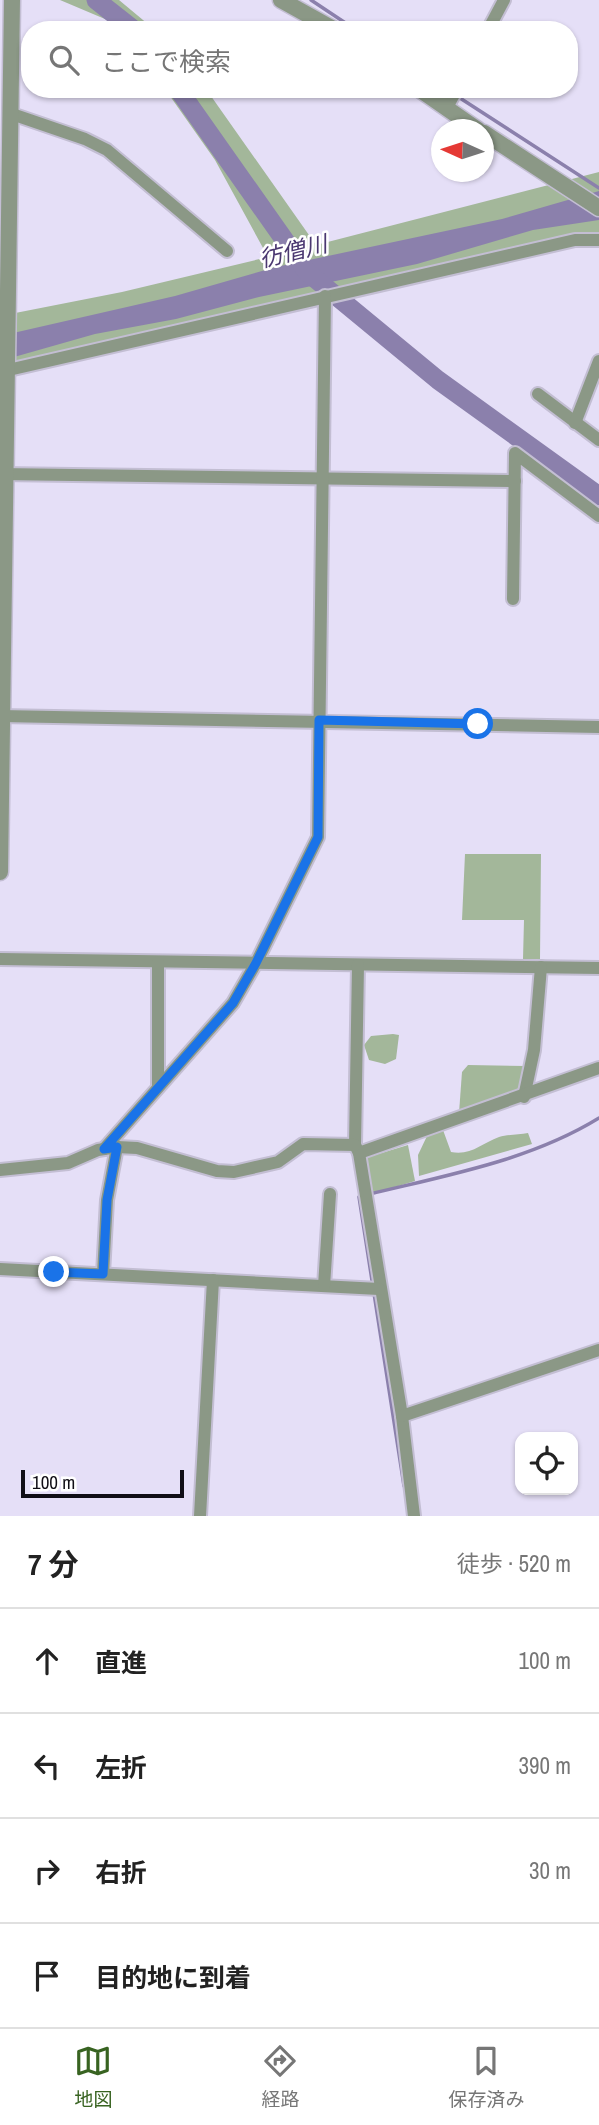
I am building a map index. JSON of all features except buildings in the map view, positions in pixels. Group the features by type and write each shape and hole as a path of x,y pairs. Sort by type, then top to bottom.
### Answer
{"street":[{"path":"0,872 2,473 7,312 4,231 5,111 12,0"},
{"path":"281,0 319,21"},
{"path":"493,21 504,0"},
{"path":"431,98 461,119"},
{"path":"446,109 452,98"},
{"path":"5,111 85,138 107,150 227,251"},
{"path":"494,140 599,208"},
{"path":"4,369 575,240 599,240"},
{"path":"103,1274 110,1148 158,1085 233,1003 256,963 318,837 325,296"},
{"path":"575,423 599,361"},
{"path":"538,394 599,440"},
{"path":"513,599 515,453 599,516"},
{"path":"2,473 515,481"},
{"path":"1,716 599,727"},
{"path":"0,959 599,968"},
{"path":"158,962 158,1085"},
{"path":"359,965 357,1149 375,1288 402,1416 414,1516"},
{"path":"524,1097 534,1050 541,967"},
{"path":"0,1170 68,1163 110,1148 137,1148 217,1171 234,1172 278,1162 303,1144 357,1149 524,1097 590,1068 599,1068"},
{"path":"324,1286 330,1195"},
{"path":"0,1269 375,1288"},
{"path":"200,1516 213,1280"},
{"path":"402,1416 599,1350"}],"green space":[{"path":"60,0 119,0 144,21 110,21"},
{"path":"171,98 212,98 316,245 599,172 599,232 450,268 148,332 0,372 0,316 122,292 268,257 215,160"},
{"path":"465,854 541,854 540,959 523,959 524,920 462,920"},
{"path":"399,1035 396,1059 385,1064 369,1060 364,1045 371,1036"},
{"path":"468,1065 525,1066 520,1089 459,1113 462,1072"},
{"path":"443,1130 451,1152 465,1152 506,1135 528,1133 532,1144 419,1176 418,1155 427,1136"},
{"path":"408,1145 415,1181 372,1194 365,1158"}],"shaded area":[{"path":"599,191 599,220 533,230 417,264 259,297 176,319 95,334 0,361 0,336 175,296 276,267 502,219"}],"waterway":[{"path":"96,0 123,21"},
{"path":"311,0 342,21"},
{"name":"彷僧川","path":"184,98 307,272 438,380 599,496"},
{"path":"460,98 599,188"},
{"path":"370,1194 488,1165 546,1145 599,1118"},
{"path":"363,1196 359,1197 404,1486"}],"route":[{"path":"54,1272 103,1274 107,1200 117,1147 104,1149 233,1003 256,963 318,837 319,720 478,724"}]}
